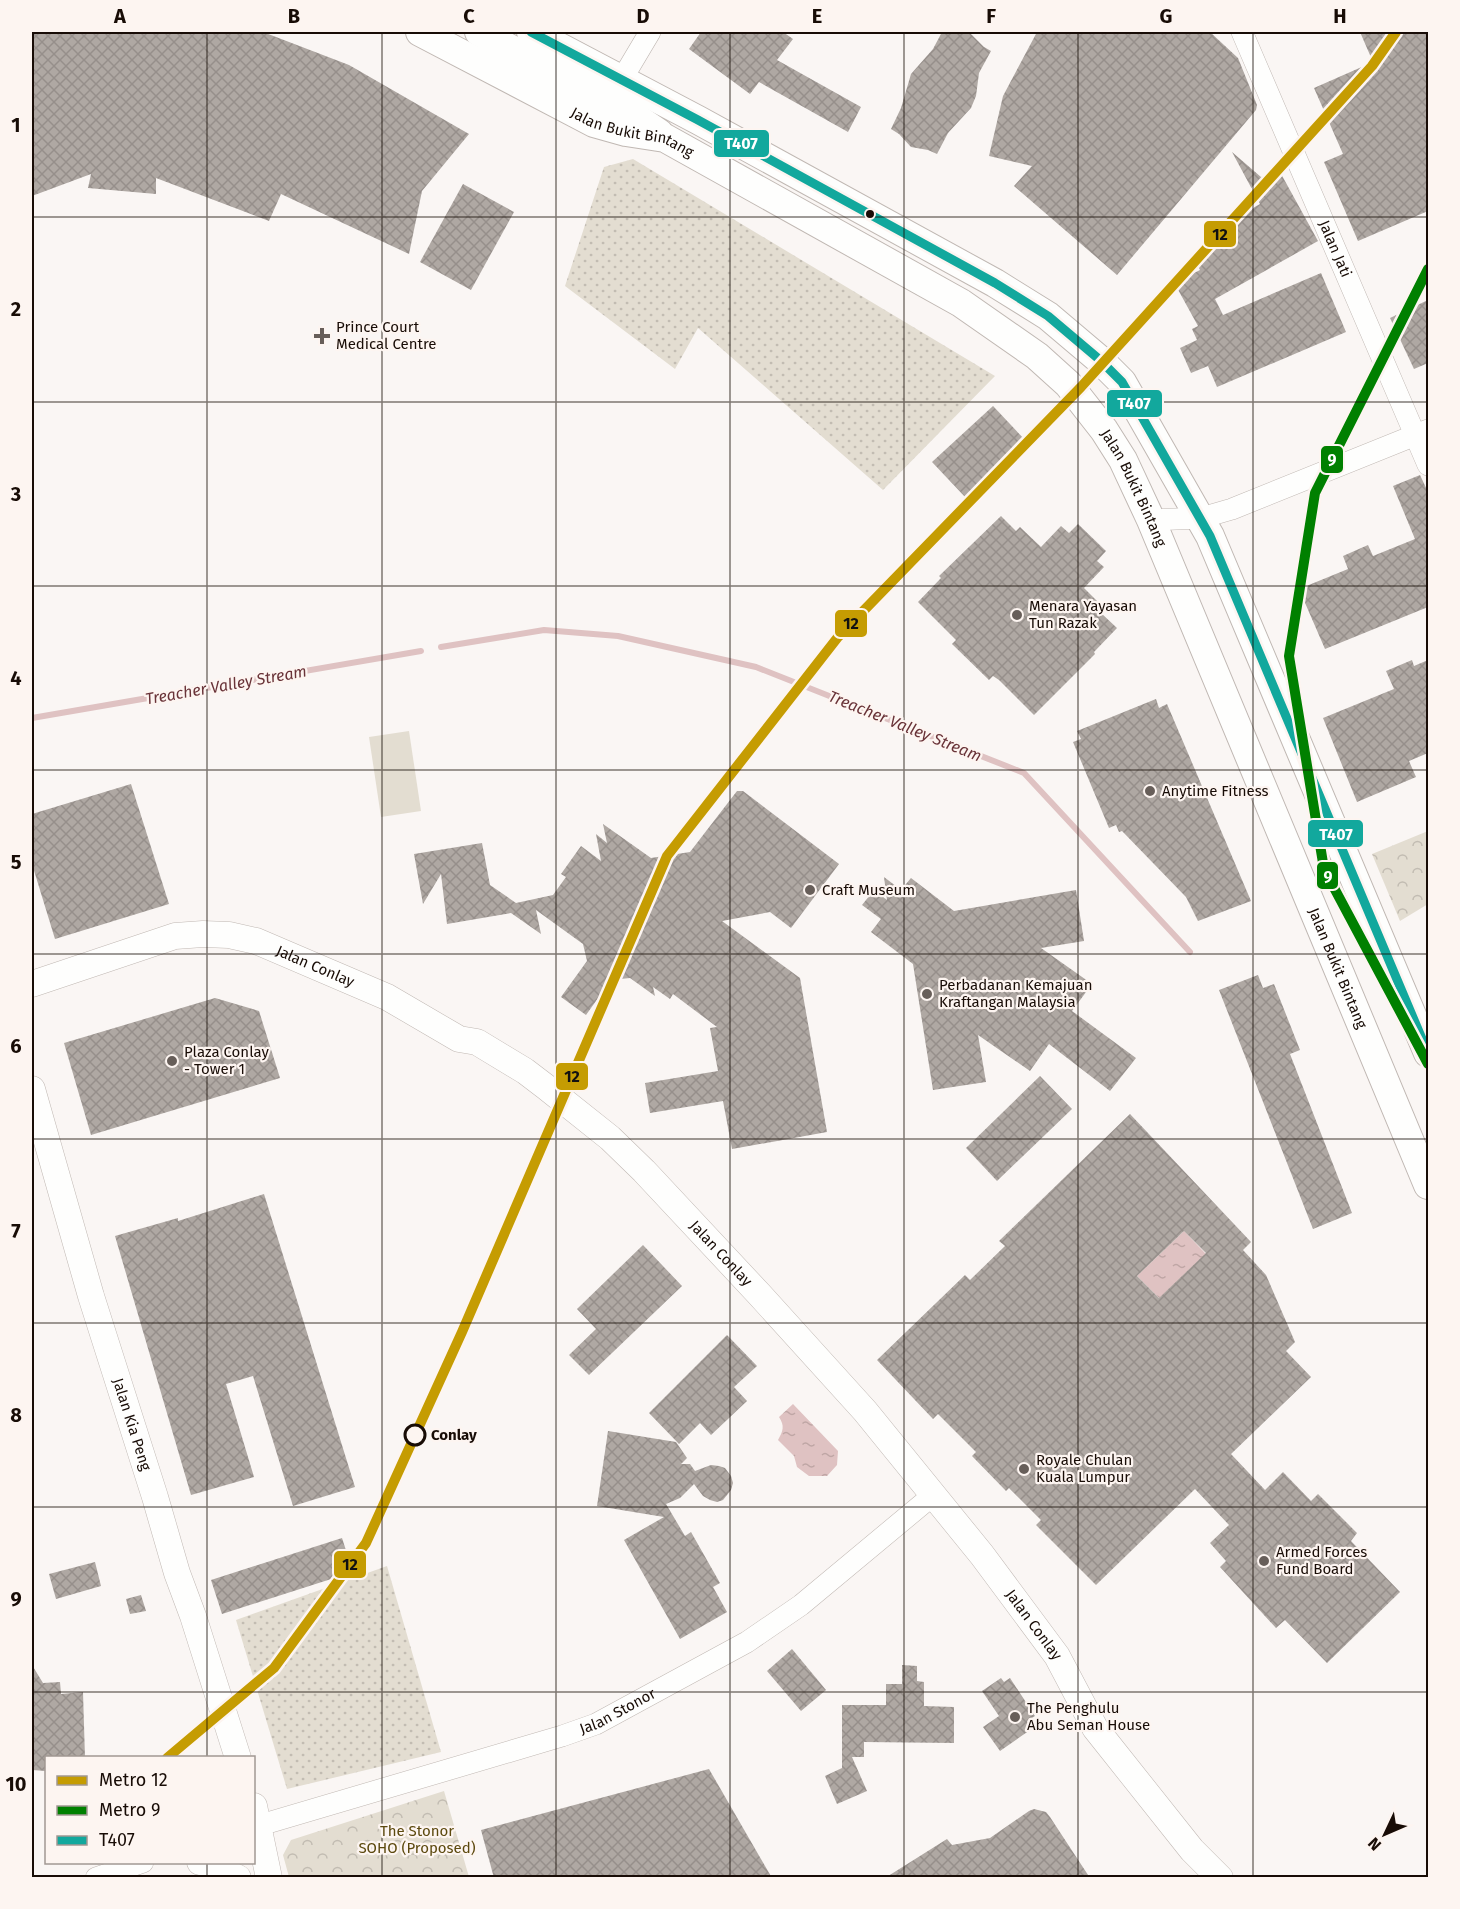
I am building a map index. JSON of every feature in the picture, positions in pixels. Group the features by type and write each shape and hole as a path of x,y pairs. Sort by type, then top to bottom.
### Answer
{"main road":[{"name":"Jalan Bukit Bintang","path":"420,32 594,123 626,132 665,138 961,303 1038,356 1068,384 1104,430 1123,460 1152,520 1428,1185"},
{"path":"479,32 626,110 665,138"},
{"path":"531,32 622,79 996,283 1048,316 1122,382 1201,518 1428,1053"}],"street":[{"path":"622,79 650,32"},
{"name":"Jalan Jati","path":"1242,32 1422,433 1428,465"},
{"path":"1152,520 1201,518 1232,509 1422,433"},
{"name":"Jalan Conlay","path":"32,984 175,936 229,935 256,941 387,997 459,1039 477,1042 546,1086 610,1138 644,1171 845,1388 982,1555 1057,1656 1095,1728 1192,1850 1220,1878"},
{"name":"Jalan Kia Peng","path":"32,1089 91,1296 177,1573 237,1756"},
{"name":"Jalan Stonor","path":"255,1820 562,1736 596,1724 747,1642 772,1626 801,1605 932,1496"},
{"path":"255,1820 269,1878"},
{"path":"96,1878 140,1864"},
{"path":"206,1864 238,1878"}],"green space":[{"path":"633,159 995,376 883,490 698,328 675,369 565,286 604,167"},
{"path":"409,731 421,811 381,817 369,737"},
{"path":"1428,831 1428,904 1400,921 1372,854"},
{"path":"387,1566 441,1752 287,1789 236,1620"},
{"name":"The Stonor SOHO (Proposed)","path":"444,1791 469,1877 289,1877 283,1855 291,1840"}],"water":[{"path":"1184,1231 1228,1277 1159,1298 1137,1276"},
{"path":"793,1404 838,1451 837,1465 827,1476 809,1476 797,1467 794,1456 778,1440 783,1428 779,1417"}],"building":[{"path":"32,32 263,32 349,65 469,134 422,191 409,254 281,194 269,221 156,178 156,194 88,188 91,174 32,196"},
{"path":"701,32 783,32 793,39 777,60 861,107 848,132 759,82 750,94 689,49"},
{"path":"942,32 969,32 991,51 979,73 976,96 971,108 948,133 937,154 911,147 891,129 901,108 911,74 933,49"},
{"path":"1037,32 1210,32 1238,58 1257,105 1256,110 1117,275 1014,186 1032,166 989,156 1003,96"},
{"path":"1360,32 1428,32 1428,211 1358,241 1324,162 1343,154 1314,88 1373,62"},
{"path":"1232,152 1261,177 1280,172 1318,241 1215,299 1223,315 1321,273 1346,332 1217,387 1208,366 1191,373 1180,348 1197,340 1192,329 1198,326 1176,286 1188,280 1186,277 1200,270 1194,259 1214,248 1212,245 1220,240 1215,232 1260,204"},
{"path":"463,184 514,212 471,290 420,262"},
{"path":"1428,300 1428,363 1414,369 1390,318"},
{"path":"993,406 1026,441 966,498 932,462"},
{"path":"1420,475 1428,492 1428,607 1325,649 1299,589 1348,569 1343,556 1368,545 1373,556 1415,539 1393,486"},
{"name":"Menara Yayasan Tun Razak","path":"1001,516 1016,531 1020,527 1041,547 1061,526 1069,533 1078,524 1106,551 1097,561 1104,567 1084,588 1105,609 1101,613 1117,628 1094,652 1095,654 1034,715 999,680 993,676 989,680 952,644 956,640 918,602 941,578 939,576"},
{"path":"1412,660 1414,666 1428,660 1428,753 1409,761 1416,777 1357,802 1323,718 1394,689 1386,671"},
{"path":"1156,699 1159,708 1167,704 1251,901 1198,921 1186,897 1122,831 1119,832 1116,825 1109,828 1073,742 1081,739 1077,731"},
{"path":"131,784 169,904 55,939 32,864 32,814"},
{"path":"737,791 743,791 839,864 791,928 770,912 722,921 800,978 827,1132 732,1149 723,1101 650,1113 645,1083 718,1071 710,1028 717,1027 673,994 670,999 653,987 655,996 630,978 611,980 586,1015 561,997 587,961 583,944 536,910 541,934 511,913 447,924 441,874 423,904 414,854 482,843 490,885 516,903 553,895 566,877 561,874 581,846 601,861 596,834 607,843 603,824 651,858 690,852"},
{"path":"884,877 901,890 911,878 954,911 1076,890 1084,941 1041,948 1092,984 1072,1011 1136,1058 1110,1091 1049,1044 1030,1071 978,1035 986,1082 933,1090 913,964 871,932 881,919 862,905 874,890 887,900"},
{"path":"1258,975 1263,988 1274,984 1300,1050 1290,1054 1352,1213 1313,1229 1219,990"},
{"name":"Plaza Conlay - Tower 1","path":"215,998 259,1011 280,1078 91,1135 64,1043"},
{"path":"1040,1076 1072,1109 997,1181 966,1148"},
{"path":"1130,1114 1251,1242 1243,1250 1266,1275 1295,1342 1286,1351 1311,1377 1231,1454 1265,1490 1283,1472 1311,1501 1318,1494 1357,1533 1351,1541 1400,1592 1327,1663 1285,1620 1276,1628 1220,1567 1226,1561 1210,1543 1229,1525 1195,1489 1096,1585 1036,1525 1041,1520 1009,1488 1006,1491 972,1456 976,1452 938,1414 933,1419 877,1360 965,1275 970,1280 1005,1246 999,1241","holes":["1184,1231 1206,1253 1159,1298 1137,1276"]},
{"path":"264,1194 355,1487 293,1506 253,1376 226,1384 254,1477 191,1495 115,1236 178,1218 178,1221"},
{"path":"643,1245 682,1286 589,1375 569,1355 596,1329 577,1309"},
{"path":"727,1335 757,1366 734,1387 747,1401 711,1435 700,1423 679,1444 649,1413"},
{"path":"608,1431 676,1442 687,1458 681,1464 690,1464 695,1471 711,1465 719,1466 725,1468 731,1476 733,1483 731,1490 723,1500 717,1502 710,1500 703,1496 694,1484 680,1498 666,1504 685,1536 691,1532 720,1583 713,1587 727,1612 680,1639 624,1540 664,1517 597,1506"},
{"path":"342,1538 353,1572 222,1614 211,1580"},
{"path":"95,1562 101,1586 56,1599 49,1574"},
{"path":"141,1595 146,1611 130,1614 126,1599"},
{"path":"792,1649 826,1690 801,1711 767,1671"},
{"path":"32,1665 43,1683 60,1682 61,1694 83,1692 85,1756 45,1756 45,1771 32,1770"},
{"path":"902,1665 917,1666 917,1681 924,1682 924,1706 954,1707 954,1743 864,1742 864,1757 852,1757 867,1791 837,1804 825,1776 842,1768 842,1705 886,1705 886,1684 902,1684"},
{"name":"The Penghulu Abu Seman House","path":"1001,1678 1004,1682 1010,1678 1035,1716 1027,1721 1033,1728 1000,1751 983,1727 999,1716 982,1691"},
{"path":"709,1769 772,1878 494,1878 481,1830"},
{"path":"1034,1809 1046,1812 1090,1878 885,1878 947,1839 952,1845 990,1838"}],"waterway":[{"name":"Treacher Valley Stream","path":"441,647 544,630 618,636 756,667 1024,773 1190,952"},
{"name":"Treacher Valley Stream","path":"32,718 421,651"}],"metro line":[{"name":"12","path":"169,1756 274,1668 366,1543 462,1332 667,856 838,637 1081,387 1372,66 1396,32"},
{"name":"9","path":"1428,269 1315,493 1289,656 1324,869 1428,1064"}],"transit line":[{"name":"T407","path":"531,32 698,120 995,283 1048,316 1122,382 1210,536 1428,1053"}],"place":[{"name":"Prince Court Medical Centre","path":"322,336"},
{"name":"Menara Yayasan Tun Razak","path":"1017,615"},
{"name":"Anytime Fitness","path":"1150,791"},
{"name":"Craft Museum","path":"810,890"},
{"name":"Perbadanan Kemajuan Kraftangan Malaysia","path":"927,994"},
{"name":"Plaza Conlay - Tower 1","path":"172,1061"},
{"name":"Conlay","path":"415,1435"},
{"name":"Royale Chulan Kuala Lumpur","path":"1024,1469"},
{"name":"Armed Forces Fund Board","path":"1264,1561"},
{"name":"The Penghulu Abu Seman House","path":"1015,1717"}]}
